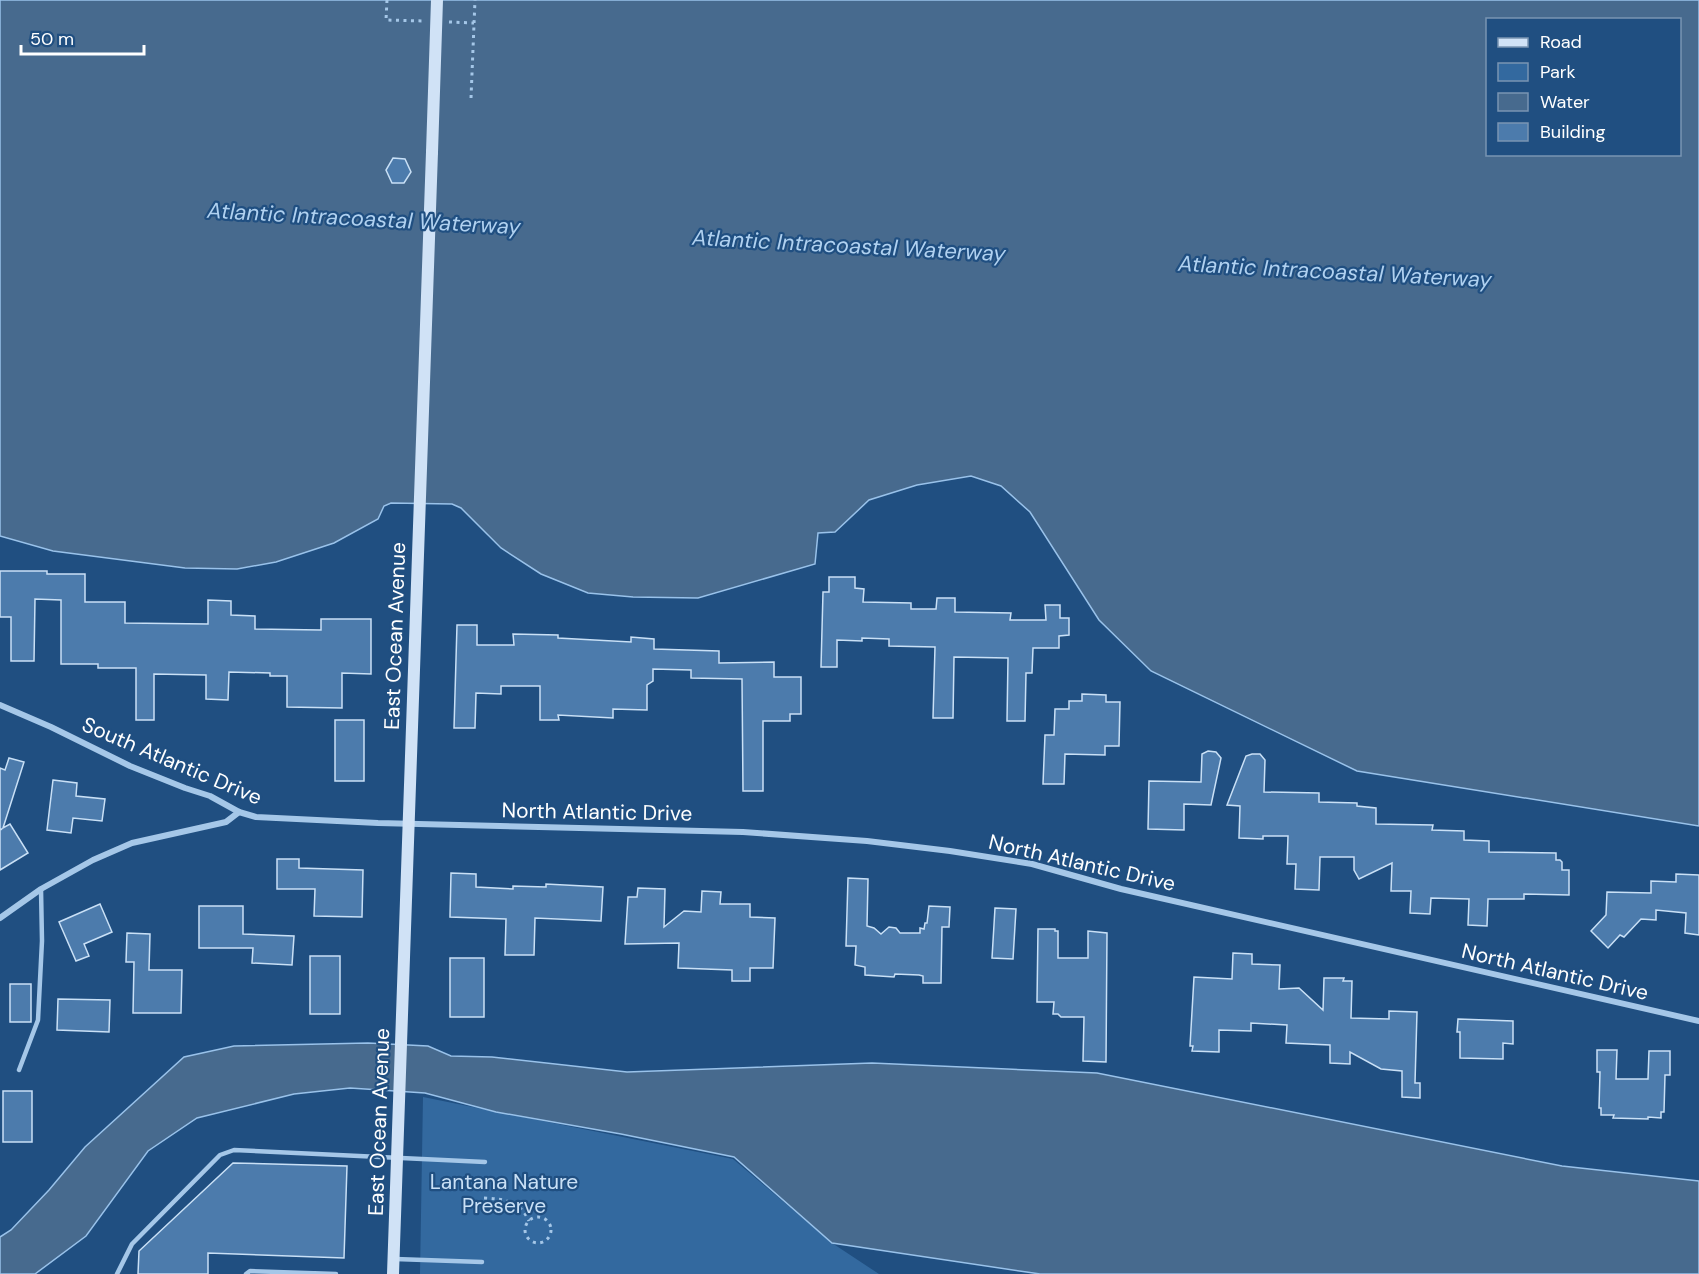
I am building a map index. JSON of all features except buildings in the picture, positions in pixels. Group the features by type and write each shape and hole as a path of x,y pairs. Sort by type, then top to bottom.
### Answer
{"main road":[{"name":"East Ocean Avenue","path":"393,1274 437,0"}],"street":[{"name":"South Atlantic Drive","path":"0,705 51,726 130,766 210,796 239,812 256,817 409,823"},
{"path":"0,918 41,889 93,860 132,843 226,822 239,812"},
{"name":"North Atlantic Drive","path":"409,823 588,830 743,832 867,841 950,851 1032,864 1121,890 1699,1021"}],"lane":[{"path":"19,1070 38,1020 42,941 41,889"},
{"path":"117,1274 132,1244 220,1155 234,1150 485,1162"},
{"path":"393,1259 482,1262"},
{"path":"246,1274 250,1271 336,1274"}],"path":[{"path":"471,98 475,0"},
{"path":"484,1198 513,1202 524,1212 529,1221 525,1232 529,1239 536,1243 546,1240 551,1229 547,1222 540,1218 529,1221"}],"green space":[{"name":"Lantana Nature Preserve","path":"423,1097 733,1159 832,1243 879,1274 420,1274"}],"water":[{"name":"Atlantic Intracoastal Waterway","path":"0,0 1699,0 1699,826 1357,771 1151,671 1099,620 1030,512 1001,486 971,476 917,485 869,500 835,532 818,533 815,564 698,598 633,597 588,593 541,574 501,548 461,508 452,504 391,503 384,506 378,519 334,543 276,562 237,569 185,568 53,551 0,536"},
{"path":"368,1043 428,1046 451,1056 492,1057 627,1072 872,1063 1097,1073 1562,1166 1699,1181 1699,1274 1040,1274 832,1243 734,1157 496,1112 425,1093 350,1088 294,1094 197,1118 148,1151 86,1236 35,1274 0,1274 0,1237 11,1230 49,1190 85,1147 184,1057 234,1046"}]}
